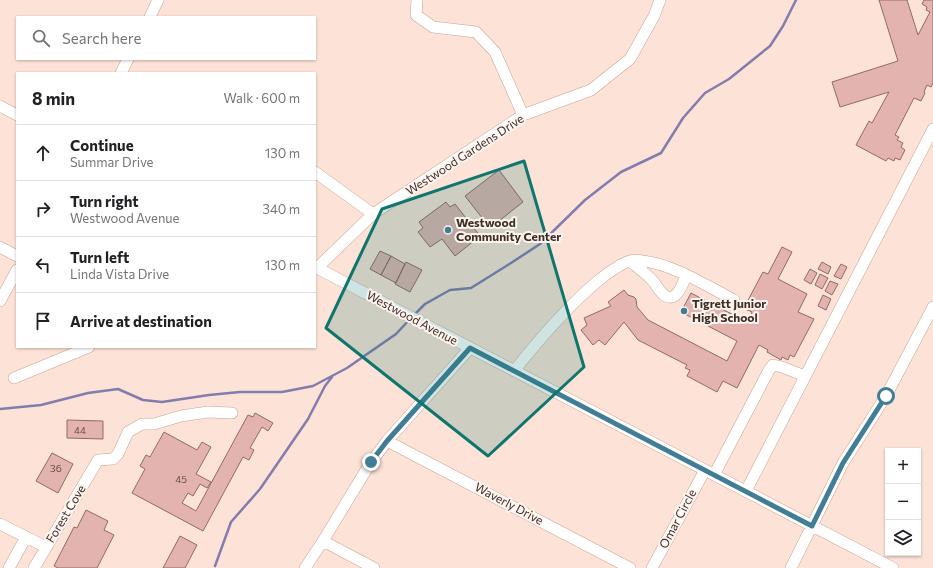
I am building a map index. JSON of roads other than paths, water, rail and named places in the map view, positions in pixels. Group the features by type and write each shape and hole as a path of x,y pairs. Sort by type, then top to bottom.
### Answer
{"street":[{"path":"150,16 158,0"},
{"path":"417,0 416,15 433,27 476,32 495,52 523,115"},
{"name":"Westwood Gardens Drive","path":"316,268 373,214 523,115 591,90 630,59 654,16 660,0"},
{"path":"121,72 127,60"},
{"path":"0,106 16,114"},
{"path":"746,491 933,129"},
{"path":"316,173 373,214"},
{"path":"0,248 16,256"},
{"path":"630,261 650,278 663,294 667,296 673,296 682,289 686,276"},
{"path":"514,371 538,340 579,296 611,271 630,261 643,261 657,264 686,276 734,300"},
{"name":"Westwood Avenue","path":"316,268 893,568"},
{"path":"0,301 16,272"},
{"path":"790,568 843,463 886,396 933,307"},
{"path":"14,378 87,348"},
{"path":"305,568 371,462 387,441 470,348"},
{"name":"Omar Circle","path":"652,568 769,370 773,365 805,376"},
{"name":"Forest Cove","path":"34,568 98,460 113,459 118,454 128,432 142,424 154,424 181,416 208,412 232,413"},
{"name":"Waverly Drive","path":"387,441 630,568"},
{"path":"0,524 46,547"},
{"path":"9,568 26,537"},
{"path":"323,541 374,568"}],"waterway":[{"path":"414,315 425,304 450,290 471,288 540,244 585,200 621,172 661,153 683,118 705,93 729,79 770,46 783,26 796,0"},
{"path":"0,409 41,405 88,393 118,389 143,400 162,402 240,392 282,392 313,386 347,368 396,334 410,319"},
{"path":"215,566 231,522 260,489 308,419 325,386 332,377"}],"place":[{"name":"Westwood Community Center","path":"448,230"},
{"name":"Tigrett Junior High School","path":"684,311"}]}
